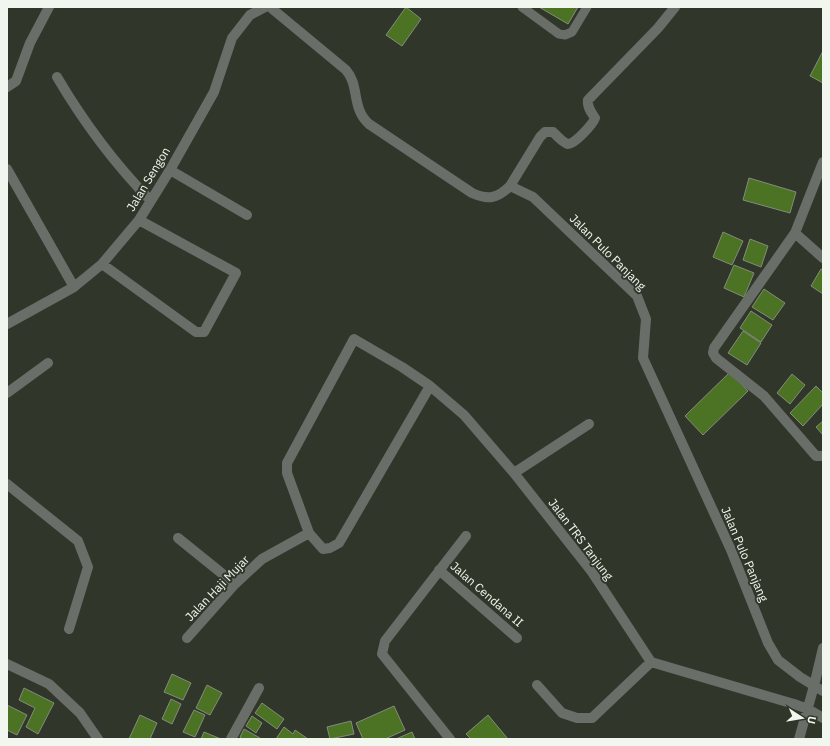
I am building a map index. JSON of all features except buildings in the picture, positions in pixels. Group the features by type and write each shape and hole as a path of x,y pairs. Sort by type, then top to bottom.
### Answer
{"street":[{"path":"7,88 16,81 30,42 49,7"},
{"name":"Jalan Sengon","path":"7,324 74,287 102,264 139,220 170,170 214,92 232,38 250,15 265,7"},
{"path":"270,7 346,70 351,76 359,111 369,124 472,193 482,197 493,197 502,194 510,186 540,137 546,132 553,132 566,144 575,142 595,118 587,103 588,100 658,28 675,7"},
{"path":"57,77 93,132 138,188 150,200"},
{"path":"819,456 764,396 716,358 713,353 714,348 795,233 823,162"},
{"path":"7,169 74,287"},
{"path":"170,170 247,215"},
{"name":"Jalan Pulo Panjang","path":"510,186 533,197 637,296 646,319 643,358 731,550 768,643 778,660 819,689"},
{"path":"102,264 196,332 204,332 236,273 139,220"},
{"path":"795,233 823,258"},
{"name":"Jalan TRS Tanjung","path":"309,533 287,473 287,464 354,339 402,367 430,386 464,415 514,473 592,572 651,662"},
{"path":"7,393 48,362"},
{"path":"309,533 323,549 330,548 339,543 430,386"},
{"path":"514,473 589,424"},
{"path":"7,484 78,541 88,567 69,629"},
{"name":"Jalan Haji Mujar","path":"187,638 235,584 262,559 309,533"},
{"path":"450,739 382,654 385,641 466,536"},
{"path":"178,538 235,584"},
{"name":"Jalan Cendana II","path":"439,570 517,638"},
{"path":"799,739 808,709 819,689 823,648"},
{"path":"537,685 562,713 577,718 592,718 651,662 808,709 823,718"},
{"path":"7,664 48,684 80,712 98,739"},
{"path":"231,739 259,688"}],"lane":[{"path":"522,7 559,34 565,35 572,32 587,7"}]}
